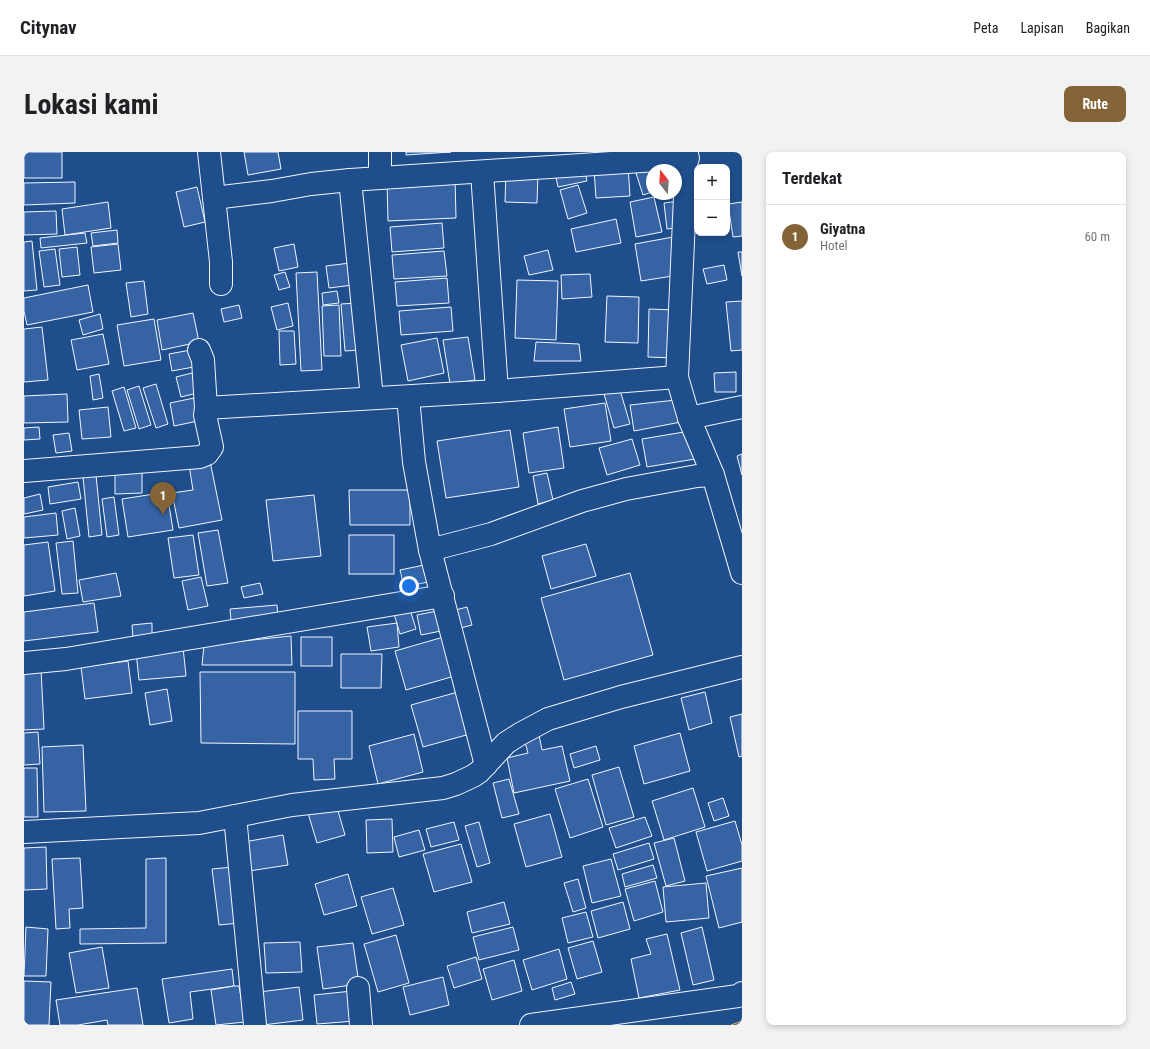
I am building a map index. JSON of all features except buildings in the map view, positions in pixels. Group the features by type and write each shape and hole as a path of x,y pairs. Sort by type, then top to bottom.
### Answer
{"street":[{"path":"209,152 221,262 221,284"},
{"path":"380,152 380,178"},
{"path":"214,198 272,192 311,184 350,180 482,172 687,155 677,377 689,418 713,475 742,573"},
{"path":"482,172 497,391"},
{"path":"350,180 372,398"},
{"path":"24,470 200,457 207,454 212,447 205,415 206,408 203,360 199,350"},
{"path":"206,408 408,397 677,377"},
{"path":"408,397 414,462 430,550 486,765"},
{"path":"689,418 742,407"},
{"path":"430,550 491,534 582,501 626,489 697,476 713,475"},
{"path":"24,663 66,659 443,596"},
{"path":"24,832 199,823 292,804 443,788 473,776 486,765 506,743 548,719 620,697 742,667"},
{"path":"235,816 255,1025"},
{"path":"358,988 361,1025"},
{"path":"531,1025 738,996 742,993"}],"power":[{"path":"731,1025 742,1021"}],"place":[{"name":"Giyatna","path":"163,515"}]}
